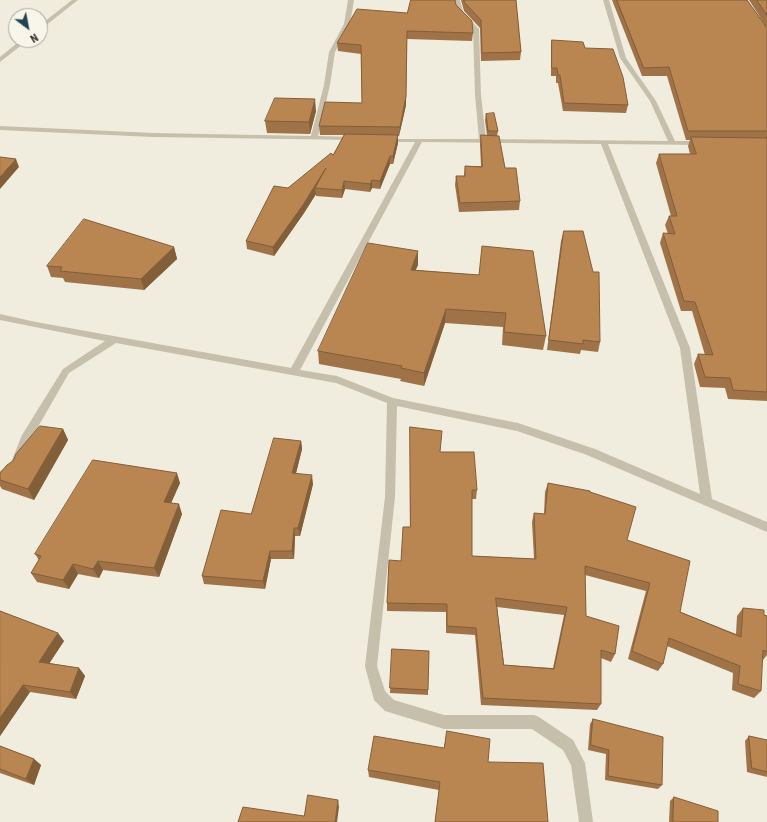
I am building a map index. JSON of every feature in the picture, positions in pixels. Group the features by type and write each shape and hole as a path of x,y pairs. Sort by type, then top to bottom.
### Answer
{"street":[{"path":"48,22 75,0"},
{"path":"314,138 327,85 332,52 347,24 351,0"},
{"path":"458,0 460,12 476,29 478,94 483,141"},
{"path":"606,0 623,58 653,101 673,143"},
{"path":"0,60 15,48"},
{"path":"0,128 153,135 360,139"},
{"path":"375,140 712,143"},
{"path":"293,373 420,140"},
{"path":"604,142 685,348 707,502"},
{"path":"0,317 36,325 337,380 392,401 518,427 591,452 767,527"},
{"path":"0,477 14,468 26,438 66,371 115,339"},
{"path":"392,401 390,497 371,666 378,695 390,706 444,722 534,722 568,744 578,763 586,822"}],"building":[{"path":"411,0 455,0 456,5 472,21 473,33 407,31 406,96 400,127 319,126 325,102 362,103 361,45 337,43 357,9 407,13"},
{"path":"464,0 516,0 521,52 482,53 481,20"},
{"path":"617,0 747,0 767,28 767,131 688,131 669,67 644,68"},
{"path":"757,0 767,0 767,15"},
{"path":"552,40 583,42 585,48 613,49 623,77 628,105 564,103 560,75 558,75 557,68 552,68"},
{"path":"275,98 315,99 309,122 265,121"},
{"path":"494,113 498,131 488,131 486,114"},
{"path":"345,134 398,135 393,156 390,156 380,181 372,180 370,184 344,181 342,190 315,188 326,168 303,205 273,247 246,241 274,186 288,188 331,153 333,155"},
{"path":"481,135 499,136 505,168 516,168 520,201 460,203 456,176 465,176 465,166 482,167"},
{"path":"691,137 767,138 767,392 733,390 730,378 705,377 698,354 713,355 695,302 684,301 663,233 675,234 669,216 677,216 659,154 696,154"},
{"path":"0,157 16,159 0,177"},
{"path":"84,219 174,247 141,279 60,271 62,267 47,266"},
{"path":"564,231 583,231 593,272 599,272 600,342 583,340 583,344 549,340"},
{"path":"368,243 418,251 411,270 479,275 482,246 533,251 546,336 504,332 506,313 446,309 424,373 401,368 402,366 318,351"},
{"path":"40,426 63,429 28,489 0,480 0,473 13,461 16,454"},
{"path":"410,427 442,431 440,452 474,452 477,490 472,490 472,556 536,559 534,513 545,514 548,483 590,491 636,507 627,540 690,561 680,612 741,637 743,608 764,610 764,615 767,616 767,652 763,650 761,691 738,684 740,666 669,638 663,664 632,651 650,583 585,566 586,616 619,626 615,654 601,650 601,704 483,698 476,628 447,626 447,604 387,603 389,560 401,561 403,527 410,527","holes":["496,598 567,607 554,669 504,665"]},
{"path":"274,438 301,441 292,473 312,475 298,528 294,528 292,551 270,551 263,581 202,576 221,510 251,514"},
{"path":"93,460 177,473 164,502 179,504 154,568 98,561 93,569 73,564 63,580 31,573 41,556 35,554"},
{"path":"0,611 58,633 39,662 79,668 70,692 23,685 0,718"},
{"path":"392,649 429,651 428,690 390,688"},
{"path":"593,719 663,737 662,785 608,776 609,750 591,745"},
{"path":"447,731 490,739 488,762 543,763 548,822 435,822 440,782 368,770 374,736 444,748"},
{"path":"749,736 767,740 767,772 752,768"},
{"path":"0,746 34,759 26,779 0,769"},
{"path":"308,795 338,800 335,822 238,822 243,807 304,816"},
{"path":"674,797 718,811 718,822 673,821"}]}
